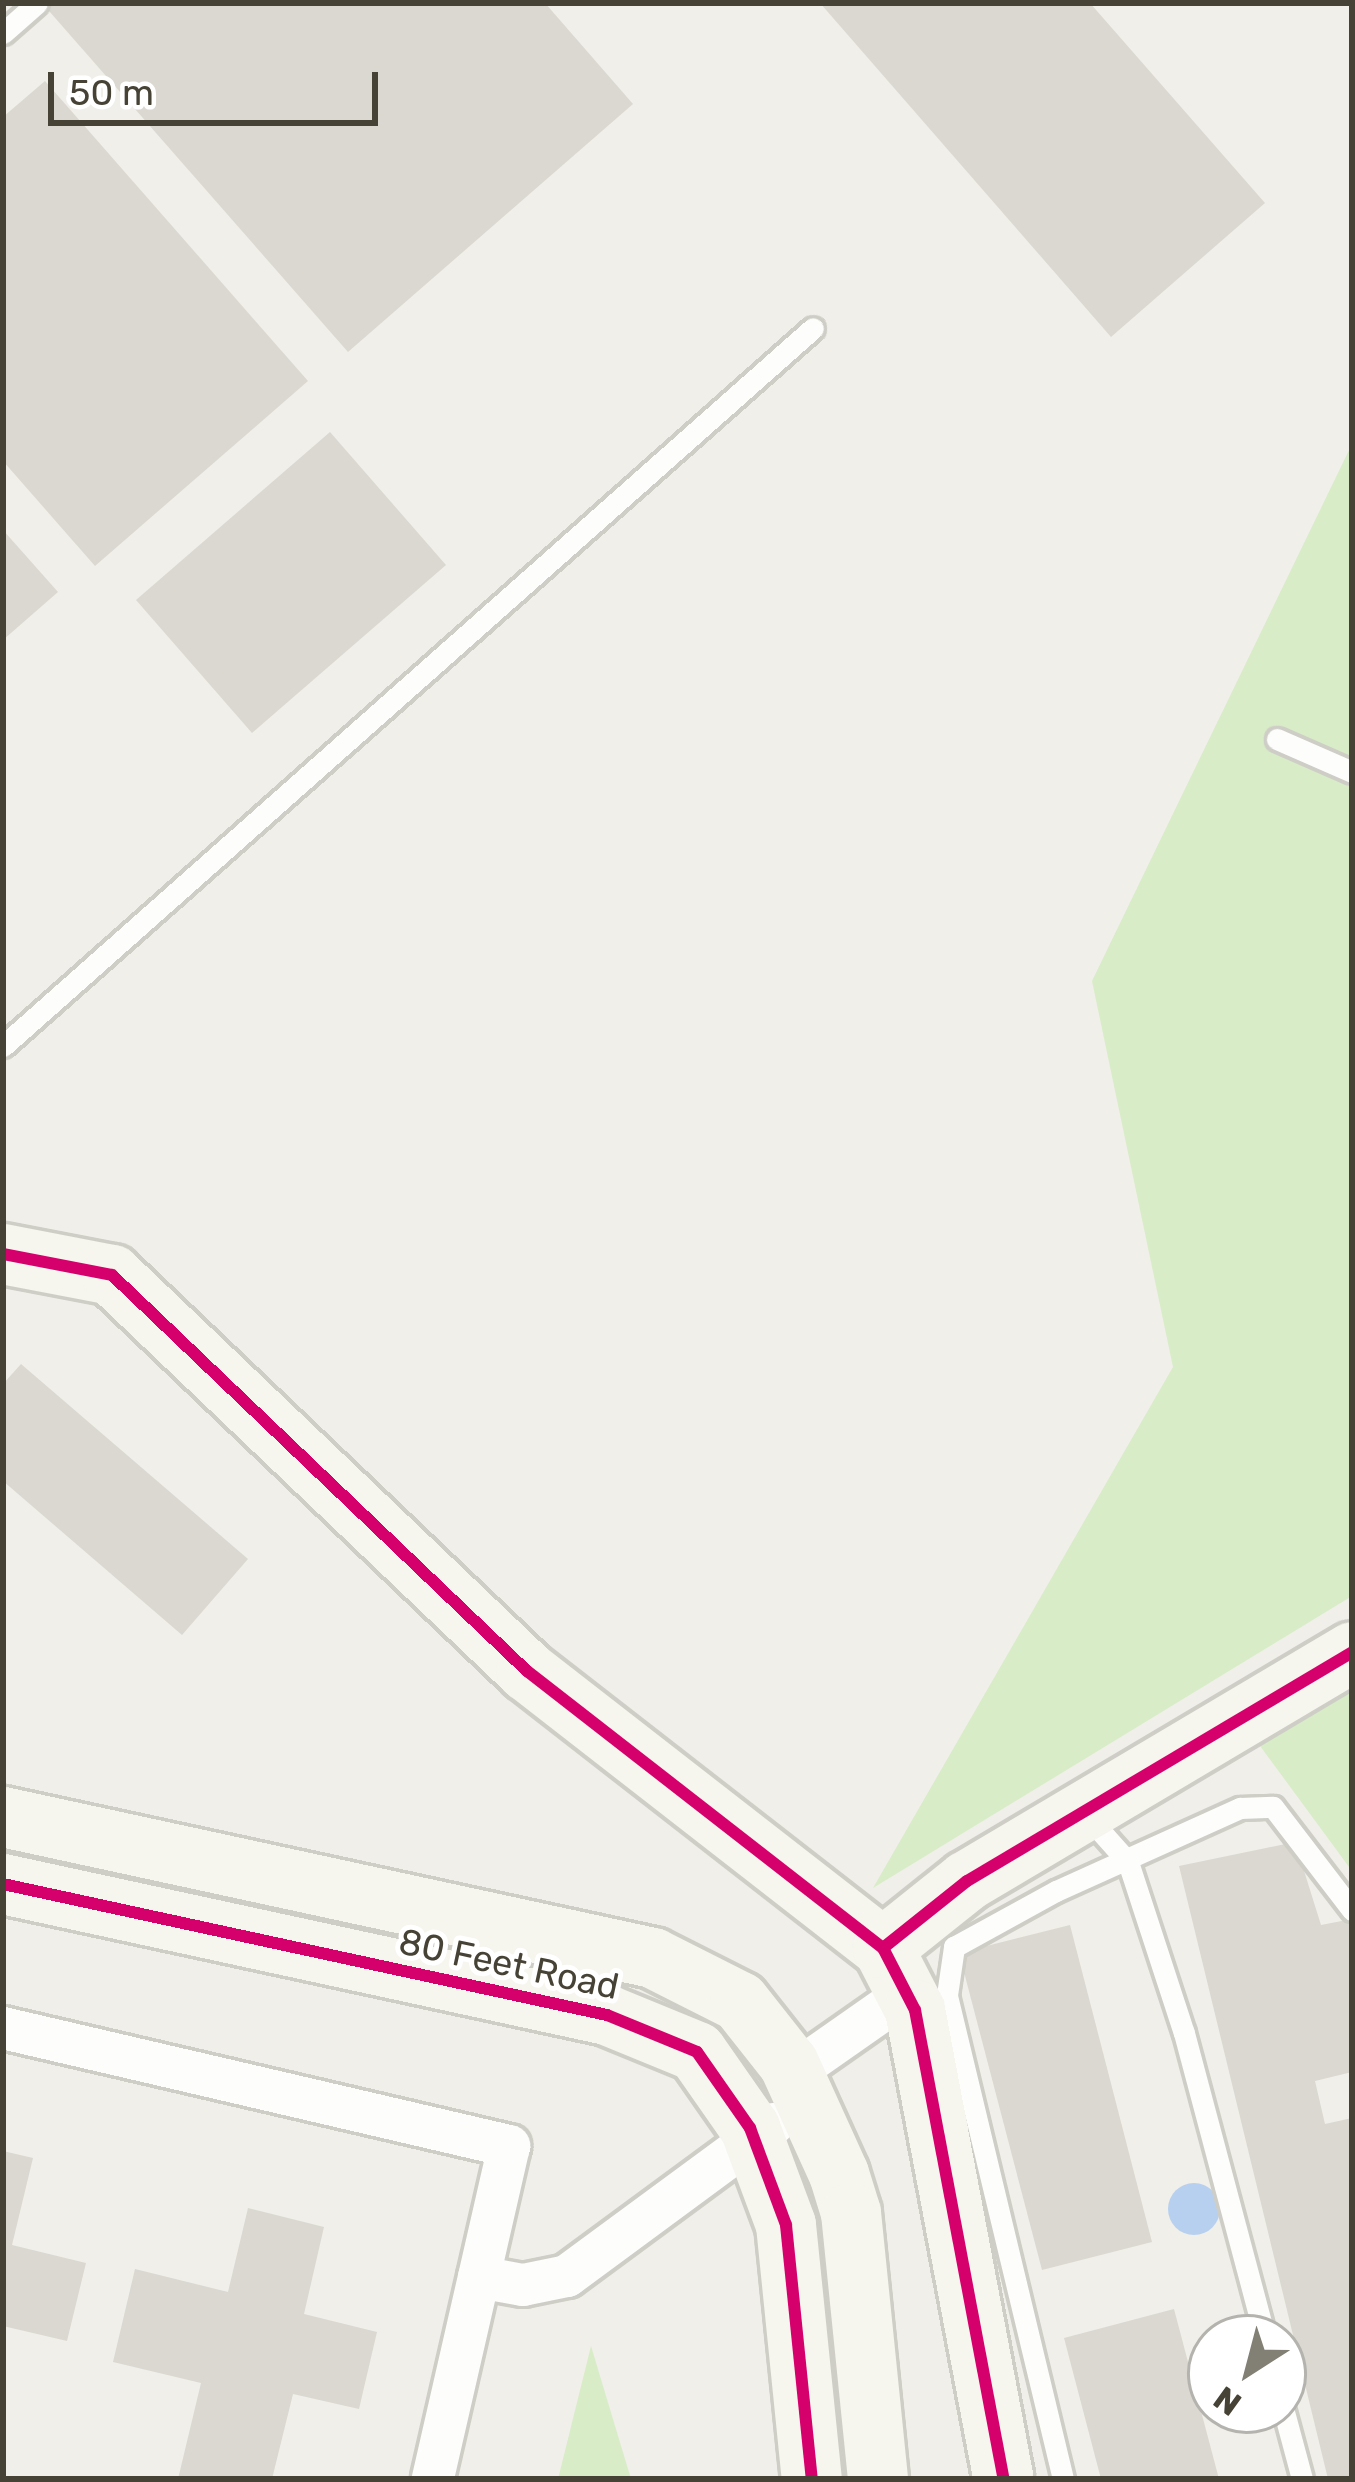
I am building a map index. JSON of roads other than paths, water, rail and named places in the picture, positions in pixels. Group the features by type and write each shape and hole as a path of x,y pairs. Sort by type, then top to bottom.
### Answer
{"street":[{"path":"3,1254 112,1276 526,1671 894,1971 1004,2479"},
{"path":"479,2278 523,2285 567,2276 754,2139 967,1881 1352,1652"},
{"name":"80 Feet Road","path":"3,1817 652,1958 740,2002 800,2085 850,2213 878,2479"},
{"name":"80 Feet Road","path":"3,1884 633,2022 697,2052 754,2139 786,2225 812,2479"},
{"path":"3,2028 509,2146 433,2479"}],"lane":[{"path":"3,33 37,3"},
{"path":"3,1046 813,328"},
{"path":"1277,739 1352,772"},
{"path":"1063,2479 947,1995 954,1947 1240,1808 1273,1807 1352,1910"},
{"path":"1083,1812 1128,1862 1184,2033 1258,2314"},
{"path":"1290,2434 1302,2479"}],"water":[{"path":"1194,2183 1213,2190 1220,2209 1213,2228 1194,2235 1175,2228 1168,2209 1175,2190"}]}
